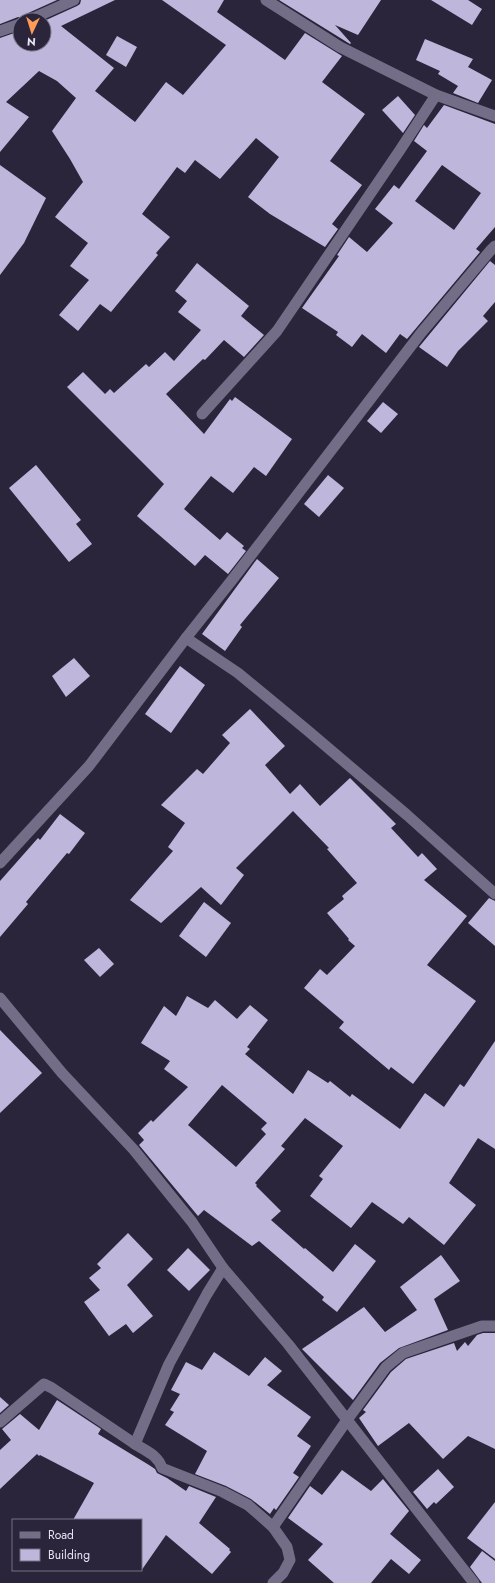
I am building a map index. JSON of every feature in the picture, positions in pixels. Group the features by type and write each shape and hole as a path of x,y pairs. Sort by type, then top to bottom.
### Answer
{"street":[{"path":"47,12 74,0"},
{"path":"266,0 340,47 436,95 495,116"},
{"path":"0,31 12,27"},
{"path":"202,414 277,331 436,95"},
{"path":"0,863 89,766 421,333 495,246"},
{"path":"186,638 238,673 301,725 407,815 495,894"},
{"path":"0,998 62,1073 134,1150 192,1222 224,1268 288,1344 474,1583"},
{"path":"135,1444 169,1364 207,1294 224,1268"},
{"path":"273,1527 347,1420 386,1367 403,1352 482,1326 495,1326"},
{"path":"0,1422 44,1384 52,1388 152,1454 160,1461 162,1468 223,1492 248,1505 273,1527 287,1547 290,1560 283,1573 273,1583"}],"building":[{"path":"0,0 57,0 30,12 12,12 12,19 0,24"},
{"path":"81,0 115,0 61,26 114,68 95,91 135,122 166,82 183,95 226,45 162,0 224,0 217,12 285,60 305,33 342,56 322,82 365,114 330,161 362,185 332,224 338,229 325,247 270,214 248,197 279,157 256,138 220,179 195,160 185,173 177,167 142,214 170,237 156,253 158,255 111,312 100,304 78,331 59,315 89,280 70,266 88,243 55,217 83,182 52,131 76,98 57,81 39,71 6,102 29,117 0,152 0,38 12,34 12,52 52,52 52,17 80,4"},
{"path":"279,0 381,0 358,35 335,25 351,43 350,44"},
{"path":"431,0 468,0 482,9 472,25"},
{"path":"117,36 137,47 126,67 106,55"},
{"path":"425,39 473,59 468,67 492,80 478,103 453,93 458,86 438,74 440,71 416,60"},
{"path":"398,96 415,115 403,133 382,110"},
{"path":"444,105 495,124 495,227 476,249 480,252 407,339 400,334 386,353 362,334 352,347 336,335 338,332 302,308 339,256 337,255 349,237 367,252 393,223 375,209 394,185 399,189 427,151 414,141 424,125 427,128","holes":["442,165 481,193 454,230 415,201"]},
{"path":"0,165 46,198 24,243 0,275"},
{"path":"490,261 495,265 495,302 483,316 488,321 458,351 447,367 419,347"},
{"path":"197,263 249,306 241,316 264,335 244,357 224,340 205,360 203,359 166,394 204,434 230,399 232,401 235,397 292,439 266,476 254,467 233,493 211,476 184,509 220,540 227,532 244,546 242,548 246,551 228,574 205,555 195,566 137,516 164,484 67,387 83,372 105,394 110,389 114,393 146,364 149,367 165,352 174,361 201,330 178,312 187,301 175,291"},
{"path":"383,402 398,414 381,433 367,421"},
{"path":"36,465 81,520 76,524 92,544 69,562 9,488"},
{"path":"328,475 344,488 319,517 304,504"},
{"path":"257,559 279,578 240,625 242,627 225,651 202,634"},
{"path":"74,658 90,676 66,697 52,676"},
{"path":"180,666 205,685 171,733 145,714"},
{"path":"250,709 285,746 265,765 290,794 300,784 320,806 350,778 396,824 391,828 418,857 422,853 437,869 424,880 467,916 427,965 476,1001 413,1084 391,1067 389,1070 339,1028 344,1022 304,988 320,969 327,975 355,946 348,940 349,939 327,913 344,899 342,896 357,883 327,849 329,848 293,811 236,868 244,875 221,905 201,887 161,923 130,900 173,851 168,847 185,823 161,805 197,769 203,774 230,743 222,735"},
{"path":"60,814 85,833 69,854 67,853 26,902 28,904 0,937 0,881 38,838 40,840"},
{"path":"489,898 495,901 495,946 468,923"},
{"path":"204,902 231,923 206,957 179,936"},
{"path":"99,948 114,964 100,977 84,960"},
{"path":"187,996 208,1008 215,1000 237,1019 250,1005 268,1020 247,1047 250,1049 245,1054 293,1094 308,1070 328,1083 330,1081 350,1097 352,1094 400,1129 425,1093 444,1107 460,1084 464,1087 495,1041 495,1149 478,1138 449,1183 476,1205 444,1245 409,1217 403,1224 372,1202 351,1228 310,1196 323,1179 319,1176 343,1146 305,1118 281,1146 285,1149 255,1183 257,1185 256,1186 281,1211 271,1220 333,1272 355,1244 376,1261 337,1312 322,1300 324,1297 259,1241 252,1246 204,1210 198,1216 139,1145 144,1140 138,1133 151,1120 153,1122 188,1087 164,1069 170,1061 141,1043 164,1006 176,1016","holes":["222,1085 267,1123 261,1129 266,1134 236,1167 188,1125"]},
{"path":"0,1030 42,1073 0,1113"},
{"path":"128,1233 153,1259 127,1285 153,1316 133,1333 126,1324 109,1336 84,1302 100,1290 89,1278 101,1268 97,1264"},
{"path":"188,1248 210,1270 189,1291 167,1270"},
{"path":"441,1255 460,1281 434,1299 448,1330 399,1348 380,1363 353,1400 302,1349 364,1307 385,1332 417,1310 400,1287"},
{"path":"483,1333 495,1333 495,1449 468,1436 443,1459 409,1423 378,1446 359,1418 366,1412 363,1410 391,1372 406,1359 454,1343 457,1351 465,1342 468,1346 477,1335"},
{"path":"214,1352 249,1376 265,1357 282,1371 267,1385 311,1417 297,1436 311,1446 293,1473 299,1477 276,1510 274,1508 270,1514 251,1499 226,1486 195,1474 207,1451 165,1425 174,1412 170,1410 180,1394 171,1390 186,1362 202,1370"},
{"path":"0,1397 9,1405 0,1413"},
{"path":"57,1400 101,1429 98,1434 149,1465 155,1469 157,1473 186,1491 189,1486 216,1497 199,1523 230,1549 229,1550 231,1552 212,1574 166,1535 142,1570 142,1519 74,1519 94,1483 37,1454 0,1489 0,1450 11,1440 2,1429 20,1414 39,1430"},
{"path":"438,1469 454,1487 436,1504 434,1502 427,1509 413,1492"},
{"path":"342,1470 371,1491 383,1479 409,1511 390,1534 421,1560 409,1574 391,1559 371,1583 334,1583 308,1560 323,1544 288,1518 310,1486 322,1495"},
{"path":"495,1502 495,1559 467,1538"},
{"path":"482,1551 495,1561 495,1583 482,1583 470,1567"}]}
